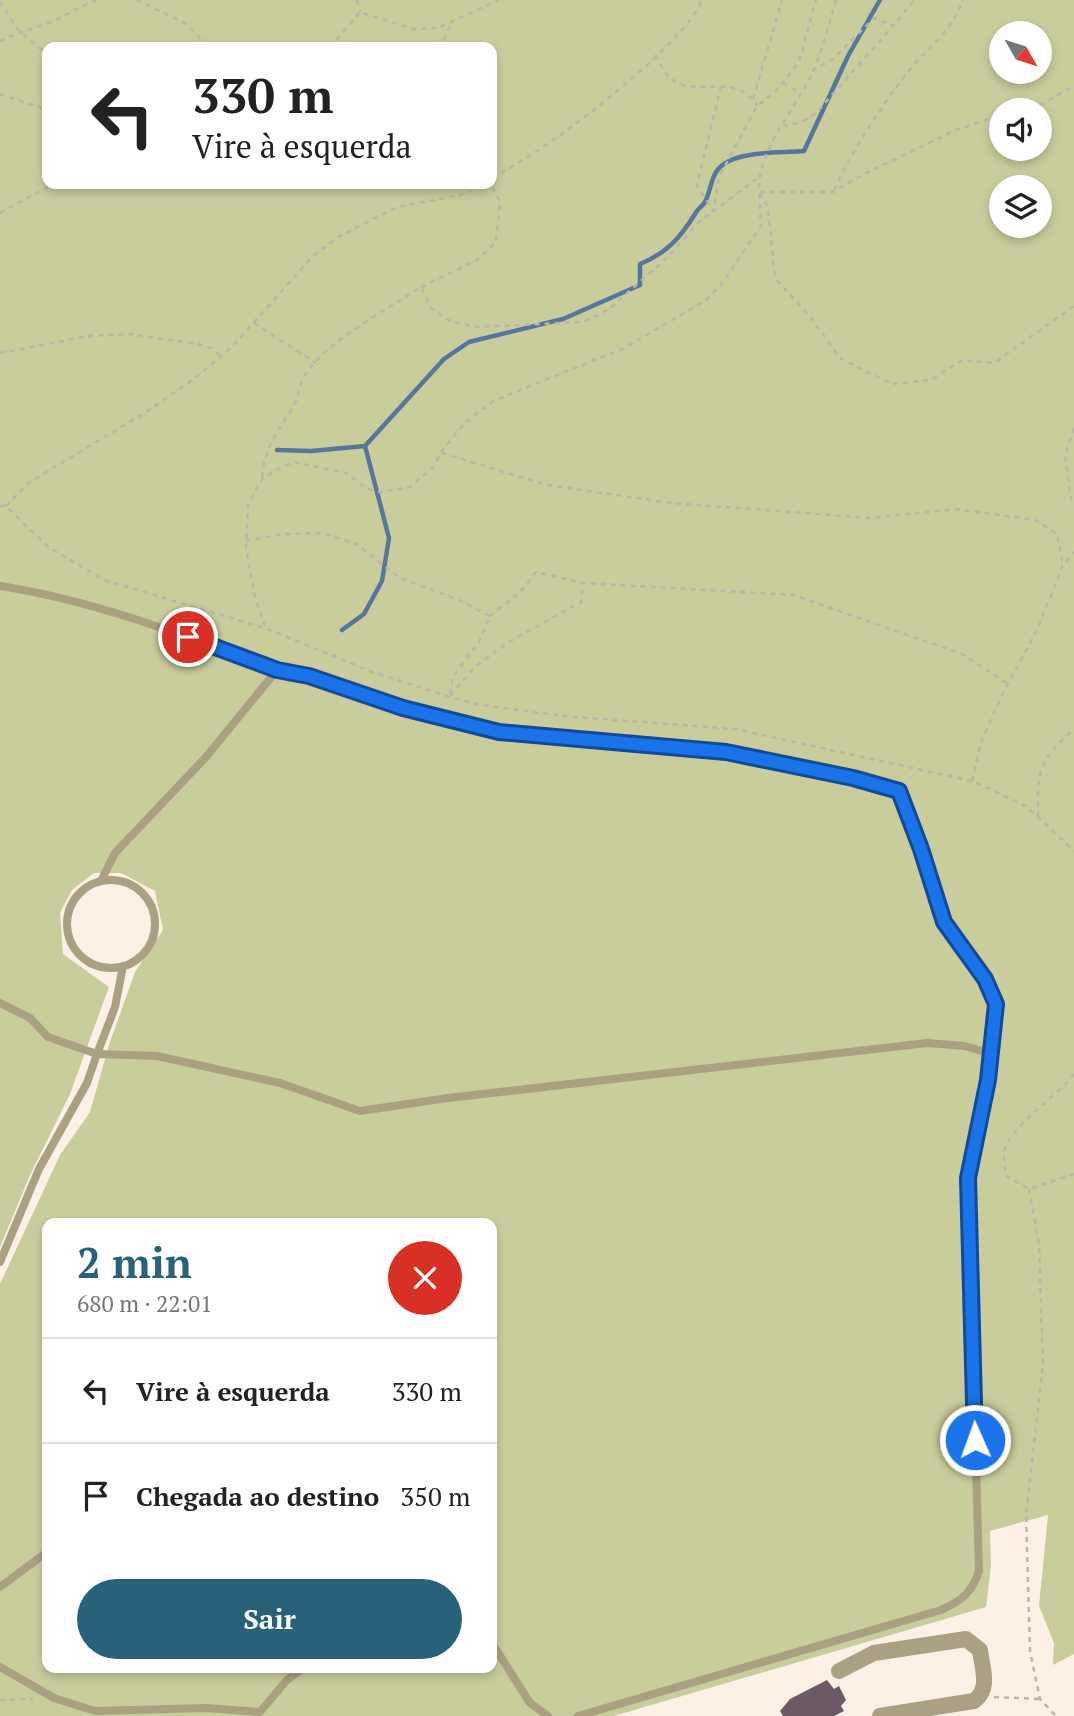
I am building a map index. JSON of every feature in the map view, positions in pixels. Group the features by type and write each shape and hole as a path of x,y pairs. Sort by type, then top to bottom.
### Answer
{"street":[{"path":"839,1671 874,1653 966,1639 980,1650 985,1687 974,1701 880,1716"}],"lane":[{"path":"0,586 48,594 166,628 277,670 309,676 403,708 499,732 726,752 853,778 899,791 944,922 985,979 996,1004 991,1054 968,1178 979,1572 974,1586 961,1601 941,1610 578,1716"},
{"path":"101,881 115,853 206,757 277,670"},
{"path":"101,881 123,882 142,893 151,905 153,935 147,948 136,959 123,966 95,965 78,953 68,935 67,920 74,901 88,886 101,881"},
{"path":"0,1262 39,1169 87,1083 115,1007 123,966"},
{"path":"0,1003 30,1018 48,1037 97,1054 157,1056 280,1083 360,1111 461,1096 927,1043 965,1046 991,1054"},
{"path":"0,1587 42,1556"},
{"path":"497,1651 530,1703 548,1716"},
{"path":"0,1667 54,1698 95,1711 206,1708 260,1712 296,1673"}],"path":[{"path":"0,41 99,0"},
{"path":"137,0 185,23 204,42"},
{"path":"357,0 360,12"},
{"path":"360,12 413,29 438,28 498,0"},
{"path":"497,174 551,143 607,100 688,22 702,0"},
{"path":"753,99 782,0"},
{"path":"713,211 719,177 757,106 783,83 799,62 816,0"},
{"path":"265,628 255,597 246,541 248,504 262,479 295,462 346,473 368,489 381,492 410,488 435,466 440,453 466,423 493,401 622,349 705,301 720,286 761,226 758,178 767,155 812,71 836,0"},
{"path":"783,126 802,122 816,113 914,0"},
{"path":"833,192 866,130 909,71 950,25 963,0"},
{"path":"0,2 19,31 42,50"},
{"path":"334,42 360,12"},
{"path":"812,71 834,59 874,18 893,26"},
{"path":"441,42 452,22"},
{"path":"655,55 671,79 687,84 734,87 753,99 757,106"},
{"path":"783,83 801,93"},
{"path":"713,211 697,185 721,86"},
{"path":"1052,98 1074,86"},
{"path":"0,94 42,108"},
{"path":"759,191 833,192 946,134 989,119"},
{"path":"421,286 432,309 448,320 475,327 583,322 609,309 713,211 758,178"},
{"path":"0,213 44,189"},
{"path":"6,506 27,484 149,411 220,356 254,323 312,257 338,237 397,207 460,195 472,189"},
{"path":"262,479 262,467 275,435 297,401 303,378 316,363 342,338 421,286 477,260 496,242 500,202 494,189"},
{"path":"759,191 768,208 775,278 808,314 841,359 892,384 931,380 962,360 994,363 1074,306"},
{"path":"254,323 316,363"},
{"path":"0,353 88,336 129,334 198,344 211,348 220,356"},
{"path":"1074,428 1065,456 1074,505"},
{"path":"440,453 547,485 672,503 870,518 956,509 1035,520 1057,534 1063,565"},
{"path":"0,506 6,506 47,547 104,580 265,628 370,671 449,697 481,705 563,716 735,729 972,781 1002,793 1038,816 1074,851"},
{"path":"246,541 282,534 323,533 356,544 400,578 459,600 489,616"},
{"path":"972,781 981,741 1037,630 1063,565 1074,552"},
{"path":"449,697 453,677 479,642 489,616 520,592 536,572 583,583 793,595 962,654 1008,684"},
{"path":"449,697 475,667 507,643 581,602 583,583"},
{"path":"1038,816 1037,780 1048,753 1074,729"},
{"path":"1056,1716 1040,1699 1030,1651 1026,1514 1043,1365 1040,1245 1029,1189 1005,1175 1004,1149 1031,1114 1069,1081 1074,1073"},
{"path":"1029,1189 1074,1174"},
{"path":"980,1696 1040,1699"},
{"path":"0,1700 54,1698"}],"green space":[{"path":"0,0 1074,0 1074,1654 1053,1665 1054,1643 1039,1606 1048,1515 990,1531 991,1566 986,1607 614,1716 0,1716 0,1284 60,1155 90,1112 109,1045 135,972 163,930 155,891 121,873 94,873 72,890 60,913 63,954 109,987 70,1094 31,1173 0,1247"}],"building":[{"path":"827,1680 834,1689 839,1686 846,1700 841,1706 844,1711 834,1716 783,1716 780,1711 790,1699"}],"waterway":[{"path":"277,450 311,451 365,446 444,359 469,342 563,319 640,285 640,264 658,255 678,237 705,202 718,169 729,161 747,156 804,151 848,56 880,0"},
{"path":"342,630 364,614 382,581 389,538 365,446"}],"route":[{"path":"188,637 277,670 309,676 403,708 499,732 726,752 853,778 899,791 944,922 985,979 996,1004 988,1080 968,1178 975,1440"}]}
